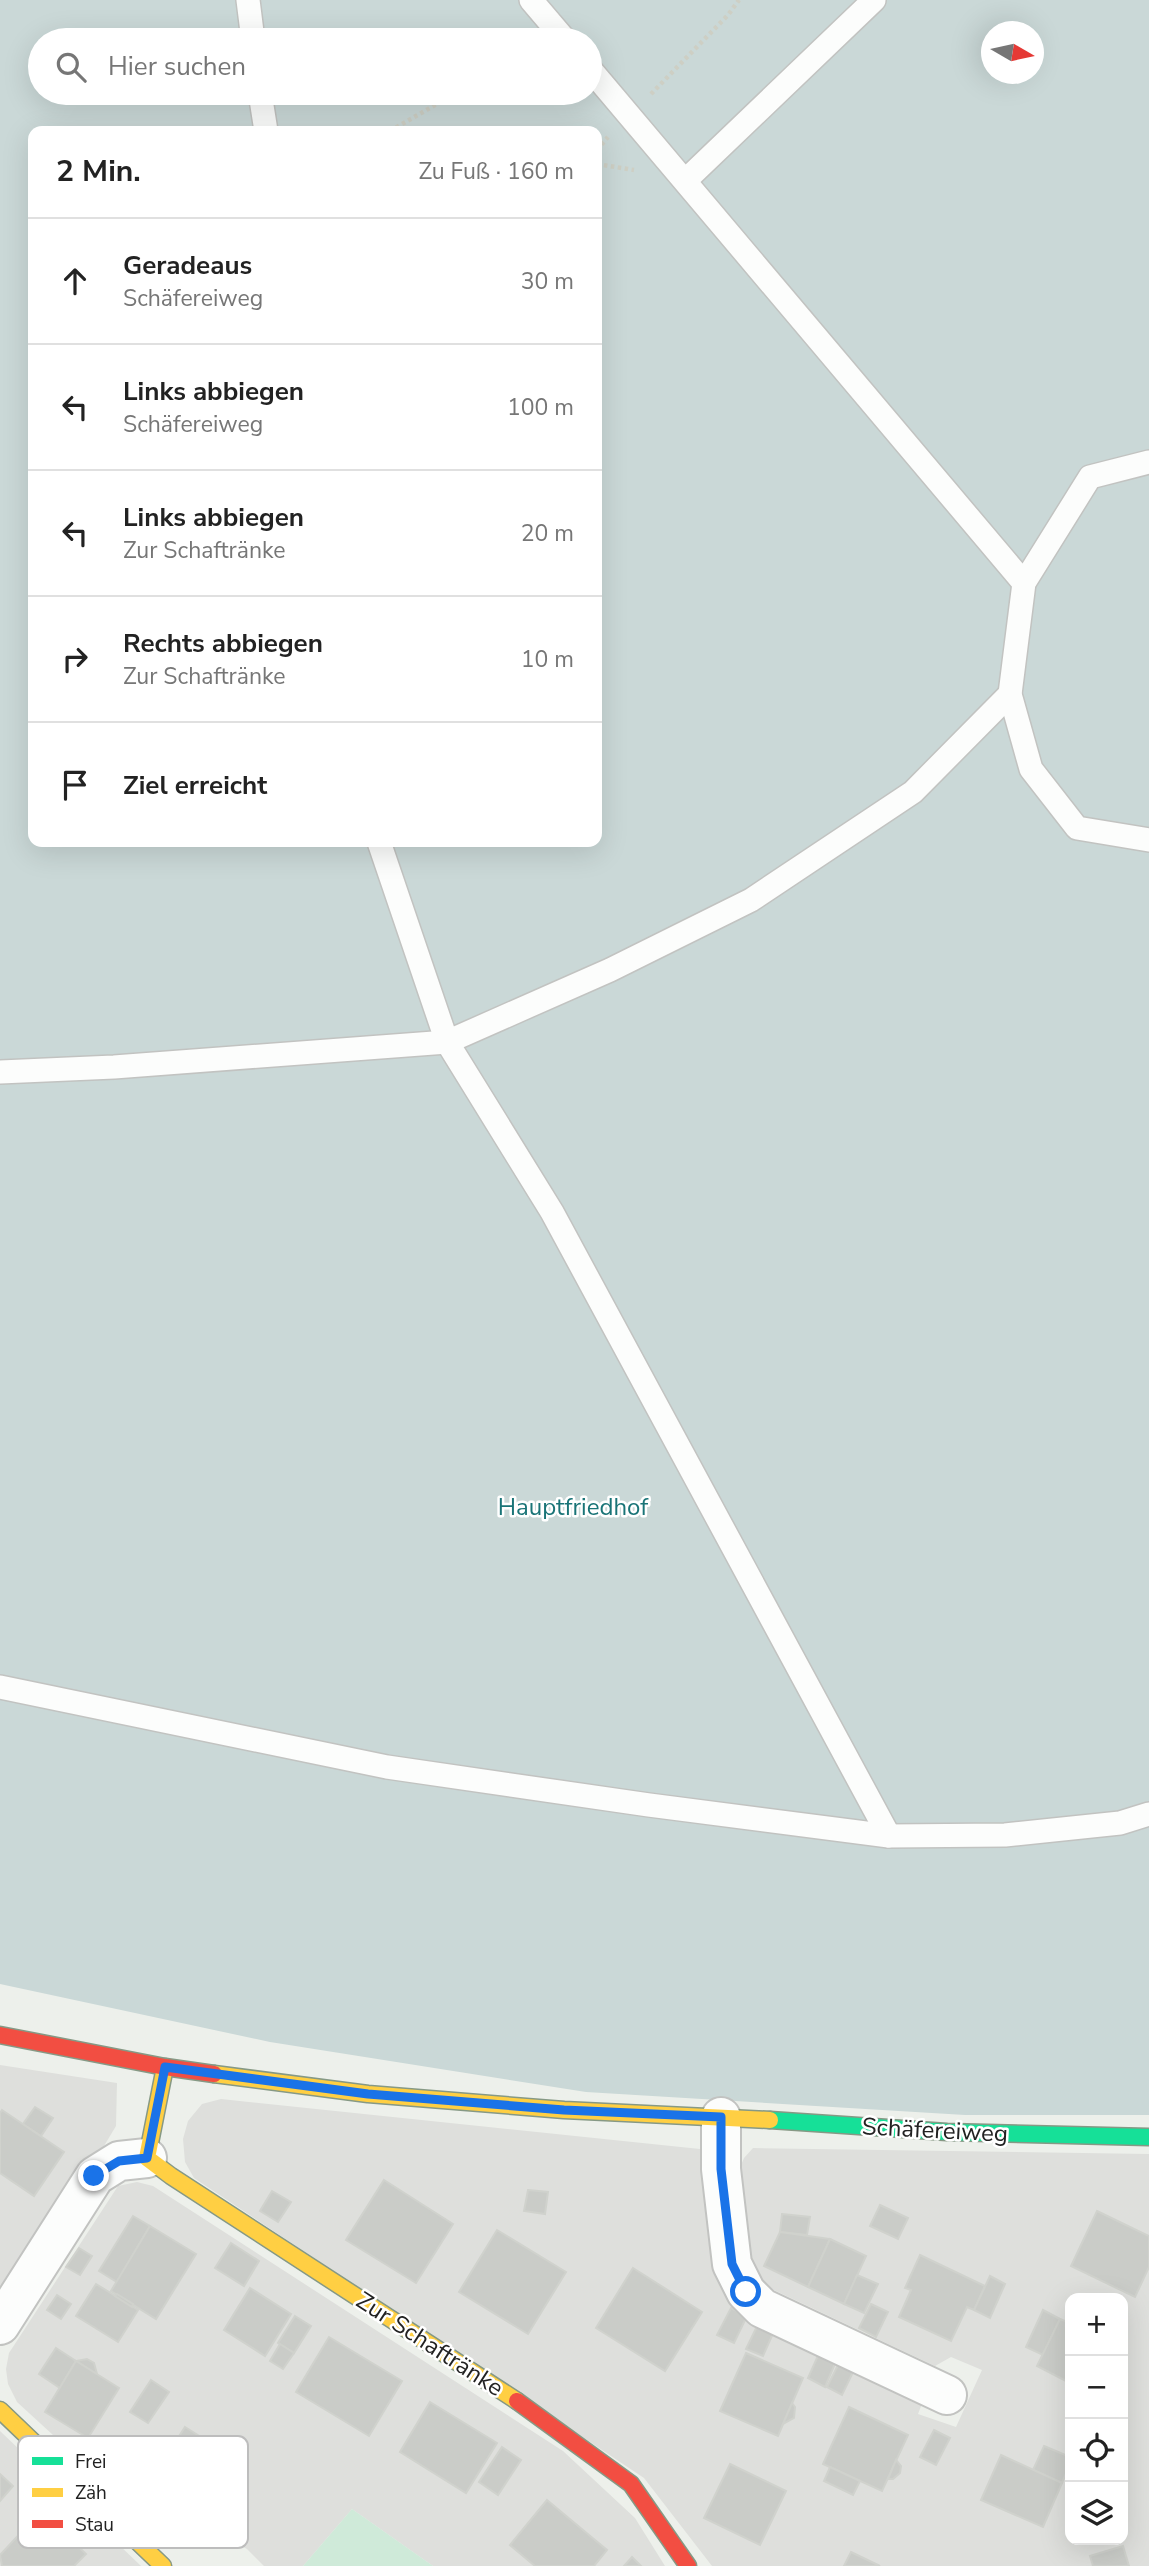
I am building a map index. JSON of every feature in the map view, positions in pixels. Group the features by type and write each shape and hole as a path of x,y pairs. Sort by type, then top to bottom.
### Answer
{"street":[{"name":"Schäfereiweg","path":"0,2035 165,2067 368,2094 564,2110 947,2132 1149,2137"},
{"path":"0,2325 94,2176 119,2161 147,2158 165,2067"},
{"path":"721,2117 721,2169 732,2264 746,2292 762,2308 947,2395"},
{"name":"Zur Schaftränke","path":"147,2158 170,2176 539,2414 631,2484 685,2564"},
{"path":"0,2410 27,2436"},
{"path":"144,2548 163,2566"}],"lane":[{"path":"248,0 252,28"},
{"path":"531,0 555,28"},
{"path":"686,180 874,0"},
{"path":"602,83 1024,583"},
{"path":"262,105 264,126"},
{"path":"1149,462 1090,477 1024,583 1010,694 1031,769 1077,828 1149,840"},
{"path":"0,1072 128,1066 447,1042 610,970 751,900 913,792 1010,694"},
{"path":"381,847 447,1042 552,1212 889,1836"},
{"path":"0,1687 387,1768 889,1836 1005,1835 1120,1823 1149,1814"}],"path":[{"path":"602,144 728,15 739,0"},
{"path":"399,126 435,105"}],"shaded area":[{"path":"0,2065 117,2083 116,2126 75,2194 0,2298"},
{"path":"221,2099 700,2149 710,2199 717,2275 722,2289 736,2303 923,2401 918,2414 956,2427 982,2370 951,2357 935,2366 759,2283 751,2273 739,2170 744,2158 753,2148 1149,2154 1149,2566 712,2566 644,2478 194,2178 185,2162 183,2139 188,2121 202,2104"},
{"path":"137,2182 153,2186 563,2451 635,2518 665,2566 433,2566 352,2509 303,2566 264,2566 245,2548 248,2548 248,2436 54,2436 17,2402 8,2384 6,2369 9,2353 118,2186"},
{"path":"0,2431 18,2448 18,2548 122,2548 141,2566 0,2566"}],"green space":[{"name":"Hauptfriedhof","path":"0,0 1149,0 1149,2115 965,2115 586,2092 270,2042 0,1984"},
{"path":"352,2509 433,2566 303,2566"}],"building":[{"path":"35,2107 53,2118 41,2136 23,2124"},
{"path":"2,2110 64,2152 34,2196 0,2173"},
{"path":"384,2180 453,2224 416,2283 346,2240"},
{"path":"528,2190 548,2192 545,2214 524,2211"},
{"path":"272,2191 291,2202 278,2222 260,2211"},
{"path":"880,2205 908,2218 898,2239 870,2226"},
{"path":"1097,2211 1149,2236 1149,2267 1135,2297 1071,2266"},
{"path":"782,2214 810,2217 807,2235 780,2232"},
{"path":"133,2216 150,2226 117,2282 99,2271"},
{"path":"150,2226 196,2254 156,2319 111,2291"},
{"path":"497,2230 566,2272 528,2334 459,2292"},
{"path":"780,2232 830,2239 808,2287 764,2266"},
{"path":"830,2239 866,2256 844,2304 808,2287"},
{"path":"231,2243 259,2261 244,2286 215,2268"},
{"path":"79,2248 92,2256 80,2275 66,2267"},
{"path":"920,2255 985,2286 974,2310 967,2307 951,2341 899,2317 911,2290 905,2288"},
{"path":"633,2268 702,2312 665,2371 596,2328"},
{"path":"857,2275 878,2284 864,2313 844,2304"},
{"path":"990,2276 1005,2284 990,2318 974,2310"},
{"path":"96,2284 138,2310 118,2342 76,2316"},
{"path":"250,2288 291,2314 265,2356 224,2330"},
{"path":"117,2294 133,2304 132,2307 115,2296"},
{"path":"57,2295 71,2304 61,2319 47,2310"},
{"path":"871,2304 888,2312 876,2337 859,2328"},
{"path":"731,2308 747,2316 734,2343 717,2335"},
{"path":"1043,2310 1060,2319 1043,2355 1026,2347"},
{"path":"295,2316 311,2326 294,2353 278,2343"},
{"path":"1060,2319 1065,2321 1065,2380 1037,2366"},
{"path":"759,2322 775,2329 763,2356 746,2349"},
{"path":"329,2337 402,2381 369,2436 296,2392"},
{"path":"280,2344 294,2353 283,2369 270,2361"},
{"path":"56,2348 76,2361 60,2388 39,2374"},
{"path":"820,2351 837,2359 825,2387 808,2378"},
{"path":"746,2353 803,2378 778,2436 720,2411"},
{"path":"87,2359 94,2363 97,2374 76,2361"},
{"path":"76,2361 119,2388 89,2436 85,2436 45,2412"},
{"path":"840,2361 855,2368 842,2395 827,2387"},
{"path":"151,2380 169,2392 148,2423 130,2412"},
{"path":"430,2402 497,2443 466,2493 400,2452"},
{"path":"792,2403 795,2407 794,2418 783,2424"},
{"path":"849,2407 908,2435 882,2491 823,2464"},
{"path":"185,2427 199,2436 179,2436"},
{"path":"934,2430 950,2438 936,2465 920,2457"},
{"path":"1044,2446 1065,2455 1065,2476 1062,2483 1033,2470"},
{"path":"502,2447 521,2460 498,2495 479,2482"},
{"path":"1001,2455 1062,2483 1043,2527 981,2500"},
{"path":"896,2460 901,2466 900,2473 893,2479 888,2479"},
{"path":"730,2464 786,2491 760,2545 704,2518"},
{"path":"830,2467 860,2481 853,2495 824,2481"},
{"path":"0,2474 13,2486 0,2501"},
{"path":"547,2500 607,2550 594,2566 535,2566 510,2545"},
{"path":"18,2536 18,2548 80,2548 86,2554 74,2566 2,2566 0,2555"},
{"path":"1123,2546 1129,2566 1093,2566 1090,2556"},
{"path":"851,2552 880,2566 844,2566"},
{"path":"632,2557 641,2566 624,2566"}],"traffic: fast":[{"path":"770,2120 947,2132 1149,2137"}],"traffic: slow":[{"path":"165,2067 147,2158 517,2401"},
{"path":"214,2074 368,2094 564,2110 770,2120"},
{"path":"0,2410 27,2436"},
{"path":"144,2548 163,2566"}],"traffic: jam":[{"path":"0,2035 214,2074"},
{"path":"517,2401 631,2484 688,2566"}],"route":[{"path":"94,2176 119,2161 147,2158 165,2067 368,2094 564,2110 721,2117 721,2169 732,2264 746,2292"}]}
